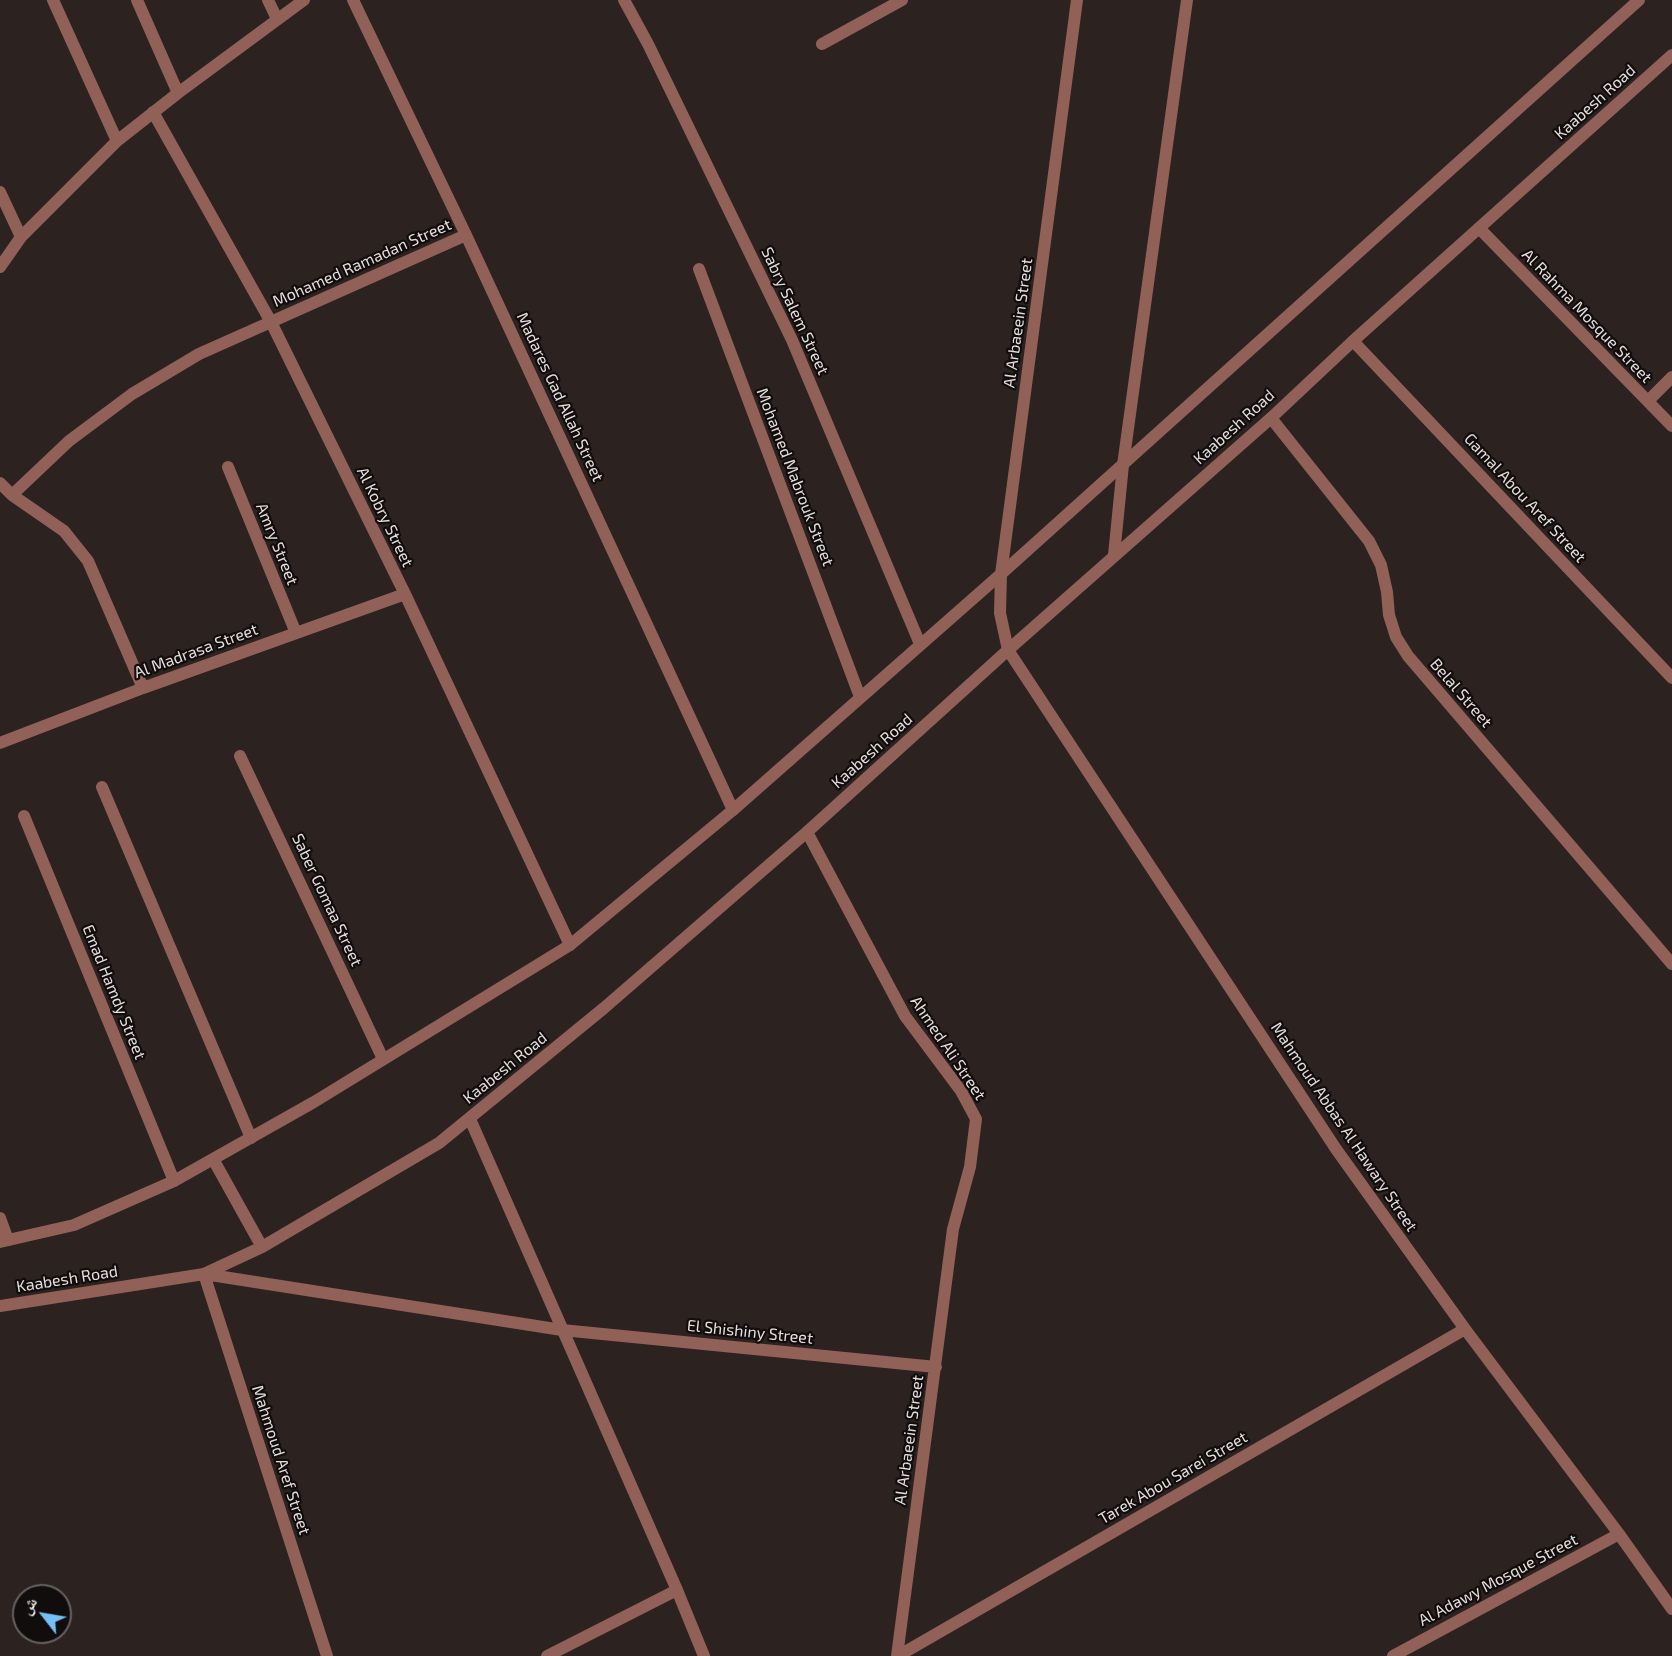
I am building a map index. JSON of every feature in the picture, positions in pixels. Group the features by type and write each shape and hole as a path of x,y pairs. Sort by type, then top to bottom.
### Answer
{"street":[{"path":"53,0 117,141"},
{"path":"137,0 178,93"},
{"path":"268,0 277,18"},
{"path":"0,267 21,237 117,141 277,18 304,0"},
{"name":"Madares Gad Allah Street","path":"354,0 466,235 732,810"},
{"name":"Sabry Salem Street","path":"624,0 648,44 792,340 920,644"},
{"path":"822,44 902,0"},
{"name":"Al Arbaeein Street","path":"1008,650 1000,613 1001,574 1077,0"},
{"path":"1114,555 1123,465 1187,0"},
{"path":"0,1218 4,1241 74,1225 174,1181 251,1138 570,945 732,810 1001,574 1639,0"},
{"name":"Kaabesh Road","path":"0,1306 204,1274 262,1247 439,1143 604,1008 807,832 1114,555 1271,418 1353,340 1670,61"},
{"name":"Al Kobry Street","path":"153,112 271,322 405,594 570,945"},
{"path":"0,192 21,237"},
{"name":"Al Rahma Mosque Street","path":"1479,228 1672,426"},
{"name":"Mohamed Ramadan Street","path":"12,495 69,441 132,394 199,354 466,235"},
{"name":"Mohamed Mabrouk Street","path":"699,269 860,697"},
{"name":"Gamal Abou Aref Street","path":"1353,340 1672,678"},
{"path":"1648,401 1672,377"},
{"name":"Belal Street","path":"1271,418 1368,541 1381,565 1388,592 1389,615 1396,637 1408,656 1672,964"},
{"name":"Amry Street","path":"228,467 296,633"},
{"path":"0,483 12,495 64,531 88,561 143,688"},
{"name":"Al Madrasa Street","path":"0,742 405,594"},
{"name":"Mahmoud Abbas Al Hawary Street","path":"1008,650 1336,1149 1465,1329 1672,1609"},
{"name":"Saber Gomaa Street","path":"240,756 383,1059"},
{"path":"102,787 251,1138"},
{"name":"Emad Hamdy Street","path":"24,816 174,1181"},
{"name":"Ahmed Ali Street","path":"807,832 905,1016 961,1091 976,1119 970,1167 953,1229"},
{"path":"470,1119 704,1656"},
{"path":"213,1159 262,1247"},
{"name":"Al Arbaeein Street","path":"897,1656 953,1229"},
{"name":"El Shishiny Street","path":"204,1274 562,1330 936,1367"},
{"name":"Mahmoud Aref Street","path":"204,1274 327,1656"},
{"name":"Tarek Abou Sarei Street","path":"897,1656 1465,1329"},
{"name":"Al Adawy Mosque Street","path":"1393,1656 1618,1534"},
{"path":"547,1656 677,1590"}]}
